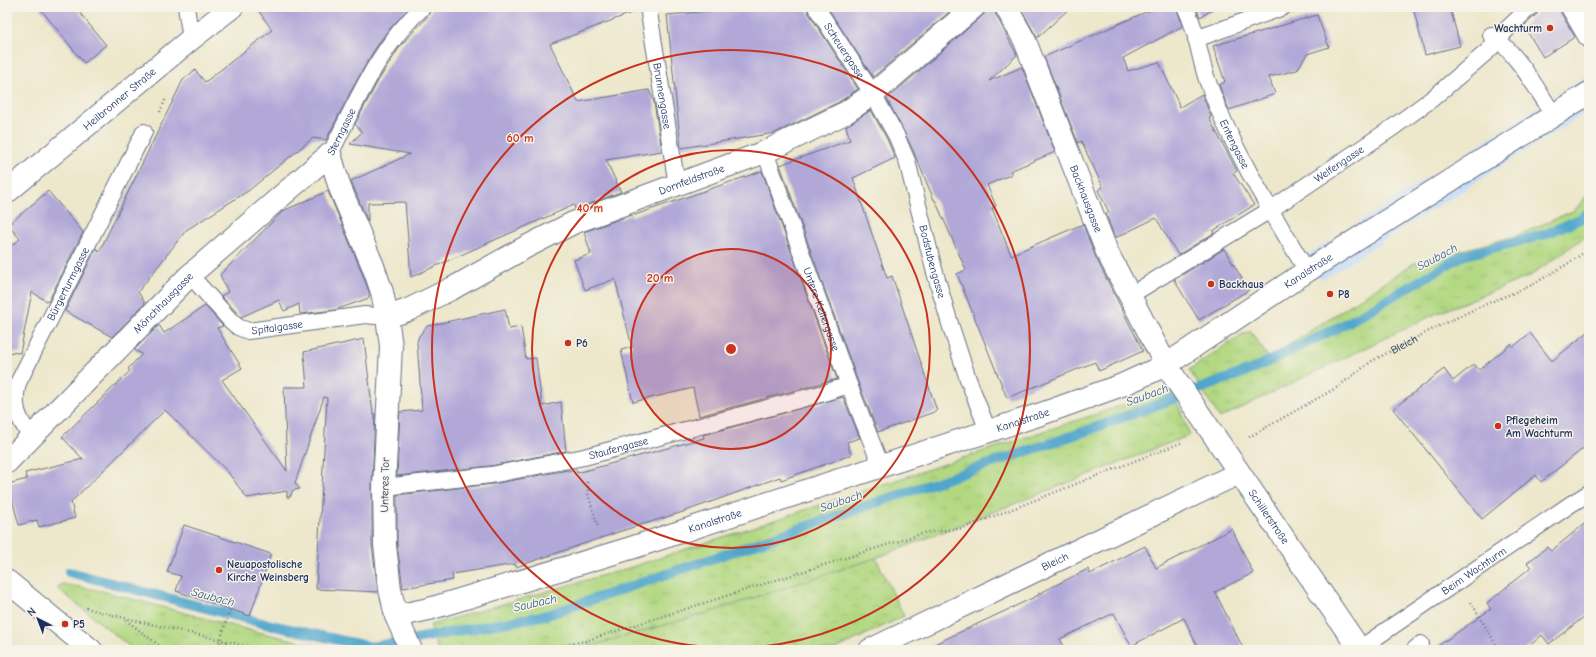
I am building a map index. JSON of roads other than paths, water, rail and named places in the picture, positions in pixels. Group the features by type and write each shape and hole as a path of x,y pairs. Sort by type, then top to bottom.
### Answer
{"street":[{"name":"Heilbronner Straße","path":"7,192 191,39 232,7"},
{"name":"Dornfeldstraße","path":"387,317 408,310 453,288 573,222 765,152 845,113 873,94 974,7"},
{"name":"Backhausgasse","path":"1006,7 1024,42 1107,252 1166,365 1179,384"},
{"path":"1572,7 1589,36"},
{"name":"Kanalstraße","path":"403,633 429,609 606,555 988,431 1122,385 1166,365 1307,271 1589,93"},
{"name":"Mönchhausgasse","path":"7,462 190,275 330,154"},
{"name":"Sterngasse","path":"330,154 340,188 374,266 382,292 387,317"},
{"name":"Unteres Tor","path":"387,317 391,346 384,487 385,545 390,589 403,633"},
{"name":"Schillerstraße","path":"1179,384 1359,650"},
{"name":"Bleich","path":"870,650 1239,473"},
{"path":"7,581 91,650"}],"lane":[{"path":"186,7 191,39"},
{"name":"Sterngasse","path":"330,154 355,105 391,42 412,17 423,7"},
{"name":"Brunnengasse","path":"648,7 677,185"},
{"name":"Scheuergasse","path":"816,7 873,94"},
{"name":"Entengasse","path":"1185,7 1191,19 1208,84 1232,138 1270,210 1307,271"},
{"path":"1196,39 1283,7"},
{"name":"Welfengasse","path":"1129,296 1270,210 1392,128 1433,98 1489,50 1494,37 1508,28 1530,7"},
{"path":"1494,37 1516,60 1554,115"},
{"name":"Badstubengasse","path":"873,94 896,135 907,161 934,269 950,324 968,379 988,431"},
{"name":"Bürgerturmgasse","path":"31,437 20,420 16,407 15,394 18,383 144,132"},
{"name":"Untere Keltergasse","path":"765,152 848,385 881,466"},
{"name":"Spitalgasse","path":"190,275 231,321 238,327 248,331 365,315 387,317"},
{"name":"Staufengasse","path":"384,487 491,475 584,458 848,385"},
{"name":"Beim Wachturm","path":"1359,650 1589,493"}],"waterway":[{"name":"Saubach","path":"69,572 266,624 371,647 547,615 1089,430 1253,369 1345,324 1462,256 1543,235 1580,219 1589,212"}],"place":[{"name":"Wachturm","path":"1550,28"},
{"name":"Backhaus","path":"1211,284"},
{"name":"P8","path":"1330,294"},
{"name":"P6","path":"568,343"},
{"name":"Pflegeheim Am Wachturm","path":"1498,426"},
{"name":"Neuapostolische Kirche Weinsberg","path":"219,570"},
{"name":"P5","path":"65,624"}]}
